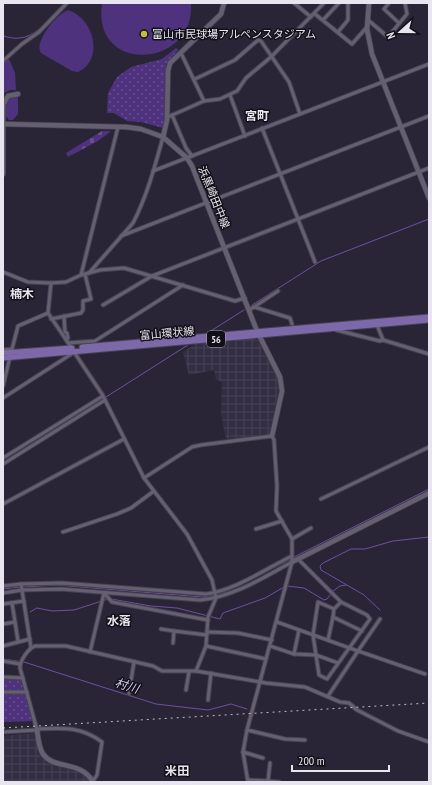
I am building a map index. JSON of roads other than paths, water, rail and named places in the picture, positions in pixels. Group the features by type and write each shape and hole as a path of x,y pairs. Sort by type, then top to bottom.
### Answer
{"main road":[{"name":"富山環状線","path":"258,333 429,317"},
{"name":"富山環状線","path":"3,353 70,346 332,329 429,320"},
{"name":"富山環状線","path":"3,358 11,353"}],"street":[{"path":"3,61 22,44 39,32 67,3"},
{"path":"294,3 311,18"},
{"path":"298,7 301,3"},
{"path":"170,116 204,102 220,99 237,91 246,78 271,57 315,14 324,3"},
{"path":"323,20 339,3"},
{"path":"338,32 348,20 348,3"},
{"path":"369,3 368,26 372,54 429,198"},
{"path":"389,3 384,9 399,23"},
{"path":"368,20 388,37 407,14 406,3"},
{"path":"85,274 133,223 138,214 170,116 169,66 180,52 222,14 225,4"},
{"path":"315,14 352,44 368,26"},
{"path":"195,79 235,60 258,40 261,41 288,82 300,114"},
{"path":"180,52 195,79 204,102"},
{"path":"153,171 429,64"},
{"path":"3,172 3,124 5,99 8,96 18,94"},
{"path":"230,95 245,136"},
{"path":"170,116 190,157"},
{"path":"121,236 429,116"},
{"name":"浜黒崎田中線","path":"3,124 141,129 163,137 190,157 258,333 278,372 282,386 272,436"},
{"path":"51,319 81,313 83,310 83,301 90,299 85,274 118,127"},
{"path":"262,128 299,218 315,262"},
{"path":"103,305 152,276 429,168"},
{"path":"3,272 28,282 51,283 66,282 85,274 116,268 152,276 235,301 244,298"},
{"path":"51,283 48,313 51,319 103,396 144,478 187,534 212,580 216,598 208,620 206,646 196,671"},
{"path":"70,346 95,340 183,285"},
{"path":"249,310 278,291"},
{"path":"254,307 290,318 292,324"},
{"path":"3,386 18,326 48,313"},
{"path":"3,398 71,355 68,333 65,332 64,316"},
{"path":"377,325 383,340"},
{"path":"332,329 380,341 383,340 429,354"},
{"path":"3,350 11,353"},
{"path":"3,458 103,396"},
{"path":"3,464 105,400"},
{"path":"144,478 192,447 272,436 274,440 277,486 276,511 292,539 292,562 247,730 243,752 248,781 280,782"},
{"path":"3,504 124,440"},
{"path":"322,499 429,447"},
{"path":"63,532 131,508 141,499 154,491"},
{"path":"3,593 22,590 61,589 200,600 216,598 228,595 429,492"},
{"path":"256,529 282,521"},
{"path":"292,539 311,528"},
{"path":"3,586 62,583 196,594 216,593 292,556"},
{"path":"298,560 341,602 367,615 370,619 327,679 319,675 313,635 318,602 334,609"},
{"path":"3,732 37,730 81,730 91,734 102,742 97,774 93,781 88,774 79,768 49,760 44,756 41,750 37,730 27,692 22,678 20,664 31,648 21,584"},
{"path":"104,593 112,602 208,620"},
{"path":"90,652 104,593"},
{"path":"3,604 24,601"},
{"path":"328,640 334,609 341,602"},
{"path":"12,603 18,641"},
{"path":"333,617 362,631"},
{"path":"328,696 380,619"},
{"path":"3,624 15,622"},
{"path":"277,622 425,674"},
{"path":"161,629 207,634 238,632 272,640"},
{"path":"294,654 299,630"},
{"path":"173,642 174,631"},
{"path":"3,646 30,639"},
{"path":"31,648 66,646 153,666 162,671 196,671 260,682 306,687 350,703 358,710 398,731 429,742"},
{"path":"206,646 266,659"},
{"path":"270,646 294,654 316,655 338,663"},
{"path":"3,661 20,664"},
{"path":"129,693 134,662"},
{"path":"186,690 189,672"},
{"path":"208,700 210,673"},
{"path":"3,677 22,678"},
{"path":"3,692 27,692"},
{"path":"247,730 285,739 305,740"},
{"path":"243,752 263,758"},
{"path":"268,781 270,763"}],"waterway":[{"path":"3,36 17,38 26,37 32,34 44,25 65,3"},
{"path":"252,305 321,261 429,219"},
{"path":"206,334 244,310"},
{"path":"106,397 191,343"},
{"path":"3,462 103,399"},
{"path":"294,557 429,489"},
{"path":"380,610 364,595 321,570 320,566 351,549 365,549 393,541 429,537"},
{"path":"262,574 291,559"},
{"path":"217,595 243,583"},
{"path":"23,587 57,585 202,597 214,595"},
{"path":"333,591 340,586 346,585"},
{"path":"287,586 304,588 324,600 331,594"},
{"path":"3,589 20,587"},
{"path":"111,599 151,606 177,608 220,619 223,613 265,598 284,587"},
{"path":"30,612 37,608 52,611 74,610 108,599"},
{"name":"村川","path":"3,659 24,662 156,704 208,710 231,704 247,709"}],"railway":[{"path":"3,728 429,703"}],"place":[{"name":"富山市民球場アルペンスタジアム","path":"144,34"}],"district":[{"name":"宮町","path":"257,116"},
{"name":"楠木","path":"22,294"},
{"name":"水落","path":"119,621"},
{"name":"米田","path":"177,771"}]}
